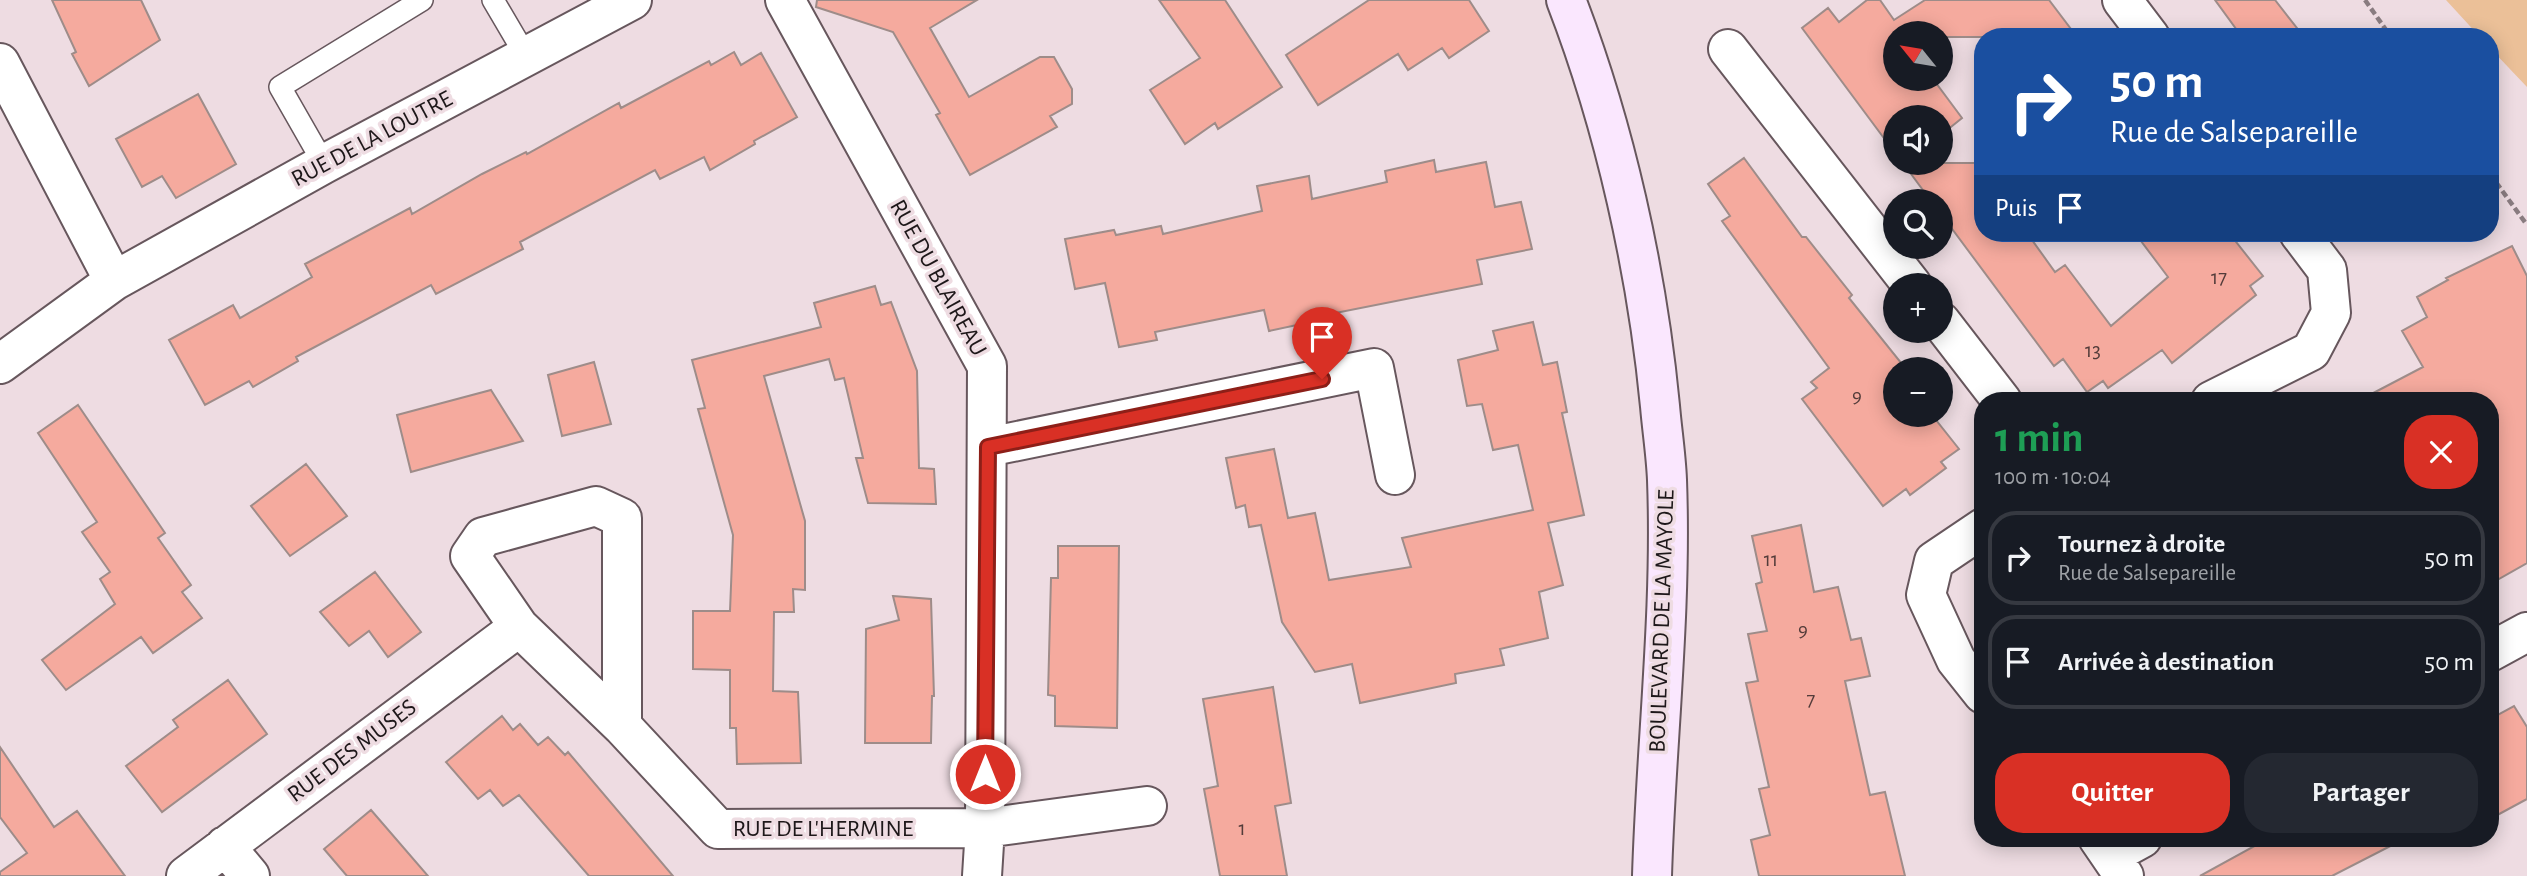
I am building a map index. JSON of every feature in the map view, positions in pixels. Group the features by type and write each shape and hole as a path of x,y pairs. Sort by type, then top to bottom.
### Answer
{"main road":[{"name":"BOULEVARD DE LA MAYOLE","path":"1566,0 1583,44 1629,209 1653,340 1667,479 1666,635 1654,793 1652,876"},
{"name":"BOULEVARD DE LA MAYOLE","path":"1625,876 1654,793"}],"street":[{"name":"RUE DE LA LOUTRE","path":"0,364 114,281 324,164 632,0"},
{"name":"RUE DU BLAIREAU","path":"785,0 987,366 985,828 982,876"},
{"path":"2123,0 2143,28"},
{"path":"1728,49 1903,273"},
{"path":"0,63 114,281"},
{"path":"2229,392 2311,351 2331,313 2327,270 2306,242"},
{"path":"1953,338 1995,392"},
{"path":"988,447 1374,368 1395,475"},
{"name":"RUE DE L'HERMINE","path":"622,726 622,518 596,506 483,537 470,556 519,627 622,726 718,829 985,828 1147,806"},
{"path":"1974,534 1934,561 1926,595 1956,660 1974,683"},
{"name":"RUE DES MUSES","path":"186,876 519,627"},
{"path":"2499,647 2527,632"},
{"path":"225,846 250,876"}],"lane":[{"path":"324,164 280,87 422,0"},
{"path":"493,0 526,56"}],"path":[{"path":"2365,0 2385,28"},
{"path":"2499,186 2527,225"}],"shaded area":[{"path":"2446,0 2527,0 2527,87 2499,57 2499,28 2472,28"}],"building":[{"path":"52,0 141,0 160,40 89,86 72,54 76,52"},
{"path":"817,0 977,0 930,28 969,97 1040,57 1054,57 1072,89 1072,104 1050,116 1057,127 970,175 936,115 940,113 893,32 816,7"},
{"path":"1159,0 1225,0 1282,87 1218,129 1215,123 1185,144 1150,90 1200,58"},
{"path":"1369,0 1469,0 1489,31 1449,58 1442,48 1408,70 1398,54 1318,105 1286,55"},
{"path":"1867,0 1880,0 1894,20 1925,0 2049,0 2070,28 1974,28 1974,37 1953,37 1953,21 1883,21 1883,91 1942,91 1952,105 1883,105 1883,137 1802,28 1828,8 1839,22"},
{"path":"2215,0 2275,0 2297,28 2235,28"},
{"path":"734,52 741,65 761,53 797,117 710,170 704,157 660,179 655,170 520,242 523,249 436,294 431,285 296,357 298,361 253,387 249,381 205,405 169,340 233,305 240,318 312,277 305,264 410,208 412,214 482,174 526,152 527,154 619,103 621,108 709,61 711,65"},
{"path":"198,94 236,164 176,198 162,176 142,187 116,139"},
{"path":"1953,106 1962,118 1953,125"},
{"path":"1744,158 1802,237 1806,237 1852,295 1849,298 1896,357 1883,357 1883,427 1942,427 1959,449 1941,462 1946,468 1910,495 1906,489 1883,506 1802,399 1817,388 1811,382 1829,368 1722,221 1730,216 1708,184"},
{"path":"1434,160 1436,172 1486,162 1495,207 1521,202 1532,249 1477,260 1482,284 1310,318 1311,322 1269,331 1264,310 1155,332 1157,340 1119,347 1105,283 1075,289 1065,239 1114,230 1116,235 1161,226 1163,234 1262,211 1257,186 1309,176 1312,199 1387,182 1385,171"},
{"path":"1953,163 1974,163 1974,242 2033,242 2055,272 2065,265 2111,326 2168,277 2142,242 2236,242 2263,276 2250,286 2256,295 2172,363 2162,350 2108,388 2103,381 2087,392 2063,359 2054,366 1953,230 1953,189 1922,189 1912,175 1953,175"},
{"path":"2512,246 2527,276 2527,563 2499,579 2499,392 2375,392 2423,367 2402,331 2427,317 2417,297 2448,280 2446,278"},
{"path":"875,286 881,305 891,302 917,371 919,468 934,469 936,504 868,503 856,458 863,458 844,378 835,380 829,359 764,376 805,521 805,590 793,589 794,612 774,612 773,691 798,692 801,763 737,764 736,728 730,728 730,670 693,669 693,611 730,611 733,535 698,409 705,408 692,360 821,327 814,303"},
{"path":"1533,322 1543,365 1557,362 1567,412 1562,413 1584,515 1548,523 1563,585 1539,592 1548,638 1500,649 1504,665 1455,674 1456,683 1360,703 1352,664 1315,672 1282,622 1261,525 1249,527 1245,505 1236,508 1226,458 1274,449 1288,518 1315,513 1329,580 1411,567 1402,538 1533,510 1518,445 1493,450 1482,404 1467,406 1458,360 1498,350 1493,331"},
{"path":"594,362 611,424 562,436 548,375"},
{"path":"491,390 523,441 411,472 397,415"},
{"path":"78,405 165,533 158,538 191,585 182,592 202,618 153,653 141,637 66,690 42,660 115,604 100,579 110,572 82,532 97,522 38,433"},
{"path":"306,464 347,516 290,556 251,506"},
{"path":"1801,525 1814,592 1838,587 1851,640 1861,638 1870,676 1845,681 1870,795 1885,792 1905,876 1759,876 1751,840 1770,835 1759,789 1769,787 1746,683 1758,681 1748,634 1767,631 1756,584 1762,582 1752,536"},
{"path":"1058,546 1119,546 1117,728 1055,726 1055,696 1048,695 1051,578 1058,578"},
{"path":"375,572 421,632 388,657 369,631 349,646 320,612"},
{"path":"893,596 931,599 934,696 931,743 865,743 866,629 899,620"},
{"path":"228,680 267,734 162,812 126,766 178,727 173,720"},
{"path":"1273,687 1291,803 1275,806 1287,876 1220,876 1204,789 1218,786 1203,699"},
{"path":"2514,706 2527,727 2527,799 2499,814 2499,714"},
{"path":"502,716 513,730 520,724 538,745 548,737 565,755 568,752 673,876 589,876 519,795 503,806 490,790 478,799 446,762"},
{"path":"0,747 54,827 77,811 125,876 0,876 0,872 27,853 0,817"},
{"path":"371,810 428,876 347,876 324,849"},
{"path":"2253,847 2388,847 2332,876 2200,876"}],"route":[{"path":"985,774 988,447 1322,379"}]}
